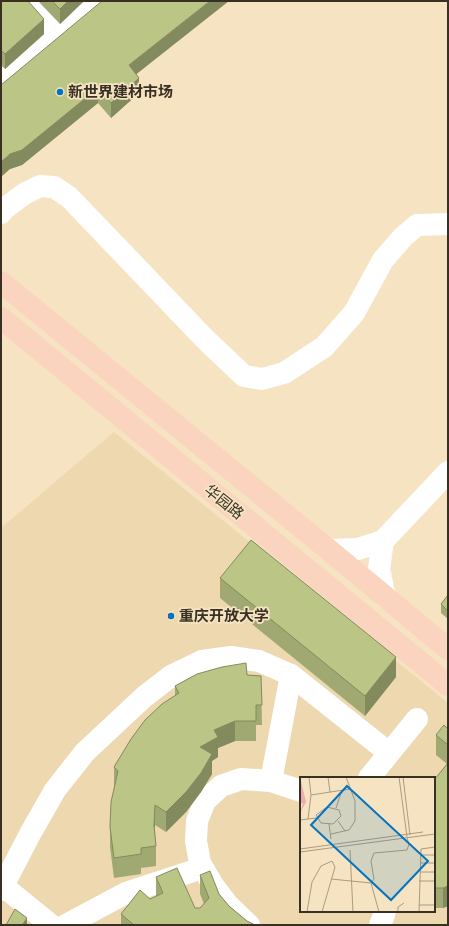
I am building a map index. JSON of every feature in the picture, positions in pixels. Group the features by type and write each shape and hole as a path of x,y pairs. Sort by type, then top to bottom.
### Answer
{"main road":[{"name":"华园路","path":"1,282 448,649"},
{"name":"华园路","path":"1,318 448,685"}],"street":[{"path":"26,1 58,36"},
{"path":"1,81 101,1"},
{"path":"1,213 24,194 40,186 54,187 69,197 205,339 244,376 262,379 284,372 324,347 354,313 383,260 403,237 417,225 448,224"},
{"path":"329,550 358,549 383,541 448,472"},
{"path":"383,541 379,569 385,597"},
{"path":"51,925 2,888 55,790 85,752 144,696 171,676 202,662 231,657 259,660 291,675 389,753"},
{"path":"271,780 291,675"},
{"path":"370,777 417,719"},
{"path":"249,925 228,905 202,868 196,841 197,821 206,801 221,786 241,779 271,780 300,791"},
{"path":"66,925 126,894 202,868"},
{"path":"380,925 384,912"}],"shaded area":[{"name":"重庆开放大学","path":"114,432 448,703 448,925 1,925 1,528"}],"building":[{"path":"1,1 28,1 44,19 5,54 1,50"},
{"path":"52,1 68,1 60,9"},
{"name":"新世界建材市场","path":"102,1 210,1 129,65 139,78 111,103 98,88 22,150 10,154 1,162 1,85"},
{"path":"251,540 396,657 365,696 220,578"},
{"path":"448,595 448,611 441,604"},
{"path":"246,663 247,675 261,676 262,705 256,705 256,721 235,721 214,730 218,737 200,747 212,754 201,773 186,792 166,812 155,805 154,825 156,846 141,848 141,854 114,858 110,827 111,802 118,771 114,767 131,739 145,720 162,704 179,693 175,686 197,674 222,667"},
{"path":"444,725 448,729 448,745 436,735"},
{"path":"448,763 448,886 443,888 435,888 435,779"},
{"path":"177,868 195,908 200,908 209,898 200,875 210,871 219,894 229,906 247,921 255,925 134,925 121,914 140,890 150,899 163,893 156,877"},
{"path":"15,909 27,918 22,925 6,925"}],"place":[{"name":"新世界建材市场","path":"60,92"},
{"name":"重庆开放大学","path":"171,616"}]}
